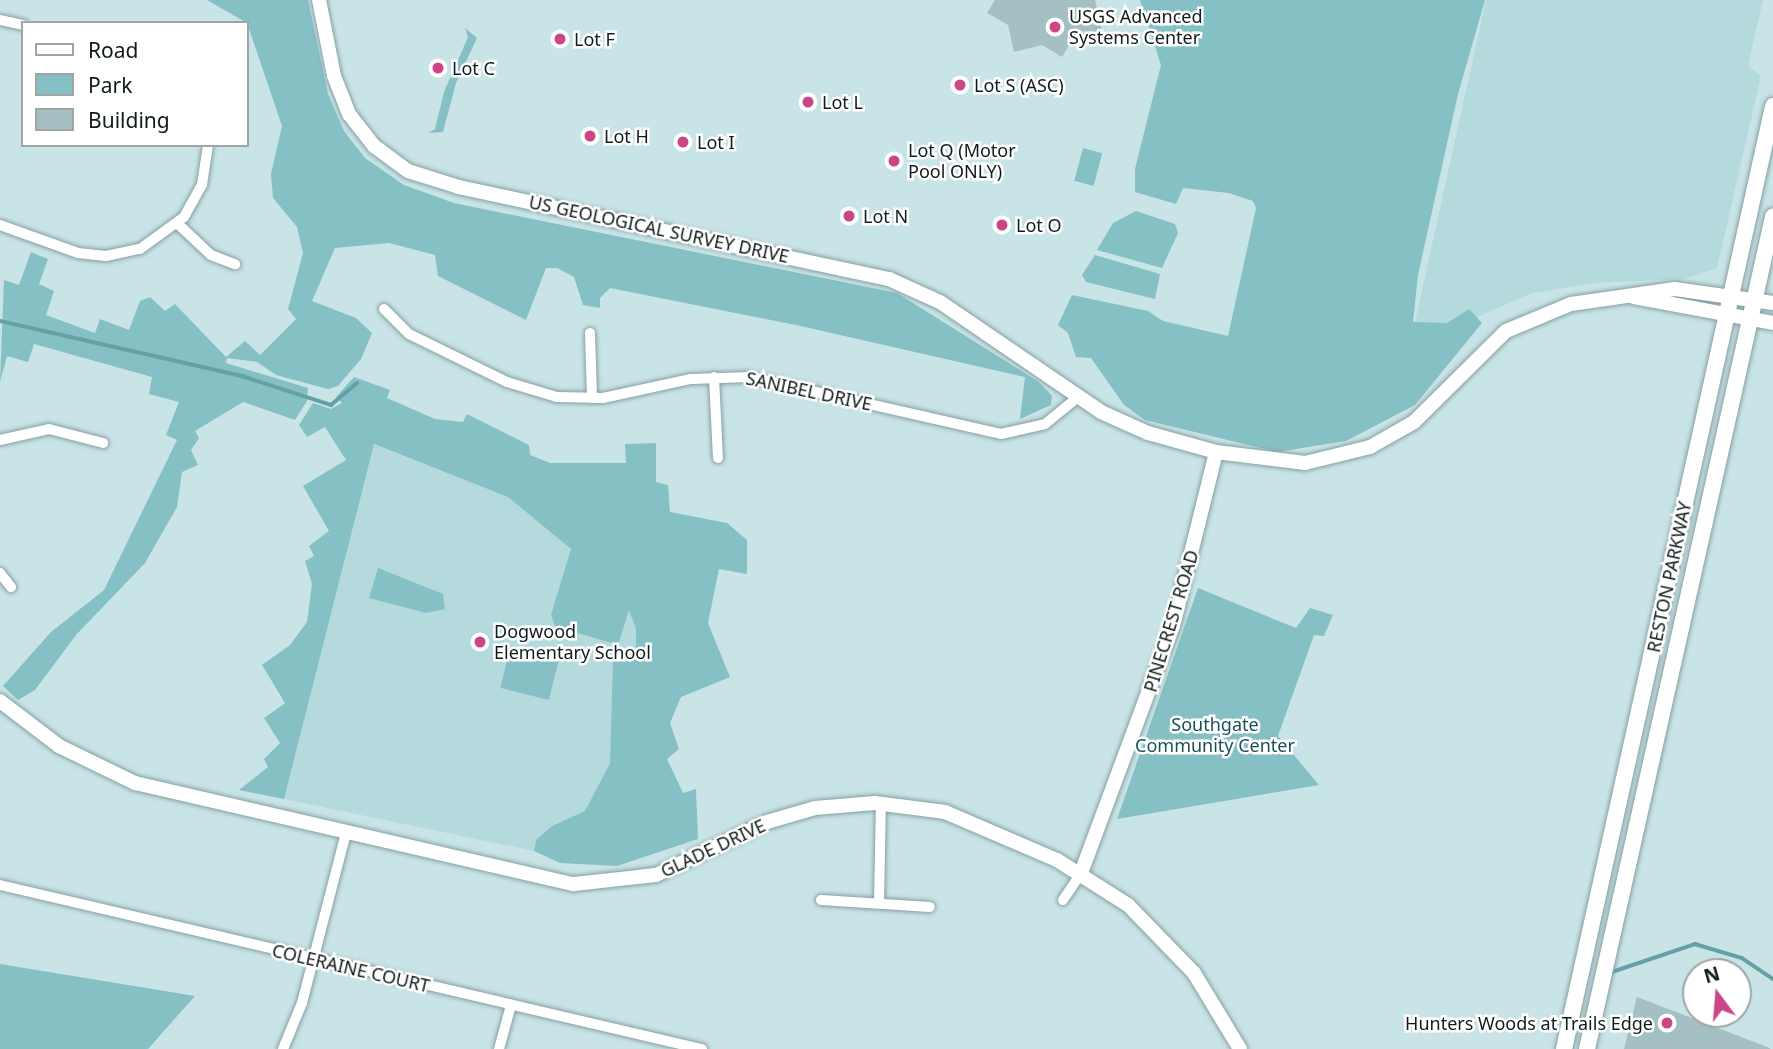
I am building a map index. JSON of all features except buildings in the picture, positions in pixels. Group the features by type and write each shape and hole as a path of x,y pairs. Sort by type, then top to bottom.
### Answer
{"main road":[{"name":"RESTON PARKWAY","path":"1564,1049 1773,106"},
{"name":"RESTON PARKWAY","path":"1587,1049 1773,217"}],"street":[{"name":"US GEOLOGICAL SURVEY DRIVE","path":"319,0 334,76 349,114 374,146 408,171 459,187 890,279 940,302 1078,397 1138,429 1216,452 1296,464 1370,447 1414,422 1506,331 1564,306 1675,289 1731,294 1773,303"},
{"path":"0,20 21,25"},
{"path":"0,225 78,253 106,256 140,249 178,224 202,185 208,147"},
{"path":"178,224 211,256 235,264"},
{"path":"1622,296 1773,323"},
{"name":"SANIBEL DRIVE","path":"384,309 399,328 513,385 544,394 592,398 714,377 777,381 1001,434 1045,424 1078,397"},
{"path":"590,333 592,398"},
{"path":"714,377 718,458"},
{"path":"0,440 49,429 103,443"},
{"name":"PINECREST ROAD","path":"1063,900 1081,873 1172,626 1216,452"},
{"path":"0,573 11,587"},
{"name":"GLADE DRIVE","path":"0,701 59,746 135,783 565,883 608,885 666,872 794,813 881,803 961,817 1081,873 1128,905 1173,948 1209,995 1240,1049"},
{"path":"879,903 881,803"},
{"path":"283,1049 313,959 346,833"},
{"name":"COLERAINE COURT","path":"0,886 702,1049"},
{"path":"821,900 930,906"},
{"path":"499,1049 511,1005"}],"shaded area":[{"path":"1486,0 1763,0 1748,65 1761,76 1717,268 1684,279 1596,283 1532,293 1450,329 1415,322"},
{"name":"Dogwood Elementary School","path":"373,444 508,497 571,549 608,566 629,609 636,629 636,655 613,656 610,763 585,812 552,826 536,840 534,851 284,799"}],"green space":[{"path":"207,0 308,0 328,94 344,131 365,158 404,185 454,203 897,293 1039,382 1052,396 1051,405 1020,419 1025,377 796,325 610,288 600,298 600,308 583,305 574,277 557,268 546,268 526,320 438,276 435,255 389,243 335,248 312,301 356,318 372,333 361,359 338,386 328,389 276,375 257,362 227,358 226,363 308,388 307,401 295,420 243,402 195,431 199,438 191,450 198,465 182,472 177,507 145,563 76,635 35,690 18,700 3,686 51,632 104,590 177,440 166,435 179,402 149,394 152,377 34,344 28,362 7,356 0,382 4,280 19,285 31,252 48,259 39,284 54,291 46,315 95,333 100,319 129,330 140,301 150,297 165,311 175,304 226,357 245,341 260,355 296,319 288,309 303,253 297,227 273,198 271,174 282,126 248,21"},
{"path":"1140,0 1485,0 1458,94 1418,275 1413,322 1447,323 1469,309 1482,323 1415,405 1346,441 1277,452 1145,420 1124,405 1091,358 1076,357 1068,333 1058,325 1072,295 1148,311 1163,321 1228,336 1256,208 1253,201 1229,193 1183,188 1176,204 1135,192 1135,169 1161,65"},
{"path":"465,28 477,38 456,83 443,132 428,133 435,129 444,92 468,37"},
{"path":"1083,148 1102,153 1094,186 1074,181"},
{"path":"1136,211 1175,224 1178,233 1162,268 1097,250 1113,223"},
{"path":"1095,255 1160,274 1155,299 1086,282 1082,275"},
{"path":"354,377 390,390 387,398 435,419 463,422 467,414 529,445 530,455 550,463 626,463 625,444 656,443 656,482 668,485 670,512 727,523 747,540 747,574 719,569 708,623 730,677 681,697 670,723 679,749 667,759 683,793 696,789 698,839 617,866 560,863 534,851 536,840 552,826 585,811 610,763 613,655 636,654 636,629 629,610 618,645 555,626 551,615 571,549 508,497 374,444 284,799 239,790 268,767 264,759 280,743 264,718 285,703 262,665 290,645 307,622 312,584 305,561 314,556 309,546 329,531 303,486 346,460 325,427 307,437 299,425 313,403 331,409 342,403 336,397"},
{"path":"378,568 443,594 445,609 426,613 369,598"},
{"name":"Southgate Community Center","path":"1198,588 1296,628 1310,608 1333,615 1324,636 1314,635 1278,736 1319,785 1117,819"},
{"path":"510,649 559,661 549,700 500,688"},
{"path":"0,964 195,996 148,1049 0,1049"}],"waterway":[{"path":"0,321 242,376 331,405 357,383"},
{"path":"1609,973 1695,944 1742,958 1773,979"}],"place":[{"name":"USGS Advanced Systems Center","path":"1055,27"},
{"name":"Lot F","path":"560,39"},
{"name":"Lot C","path":"438,68"},
{"name":"Lot S (ASC)","path":"960,85"},
{"name":"Lot L","path":"808,102"},
{"name":"Lot H","path":"590,136"},
{"name":"Lot I","path":"683,142"},
{"name":"Lot Q (Motor Pool ONLY)","path":"894,161"},
{"name":"Lot N","path":"849,216"},
{"name":"Lot O","path":"1002,225"},
{"name":"Dogwood Elementary School","path":"480,642"},
{"name":"Hunters Woods at Trails Edge","path":"1667,1023"}]}
